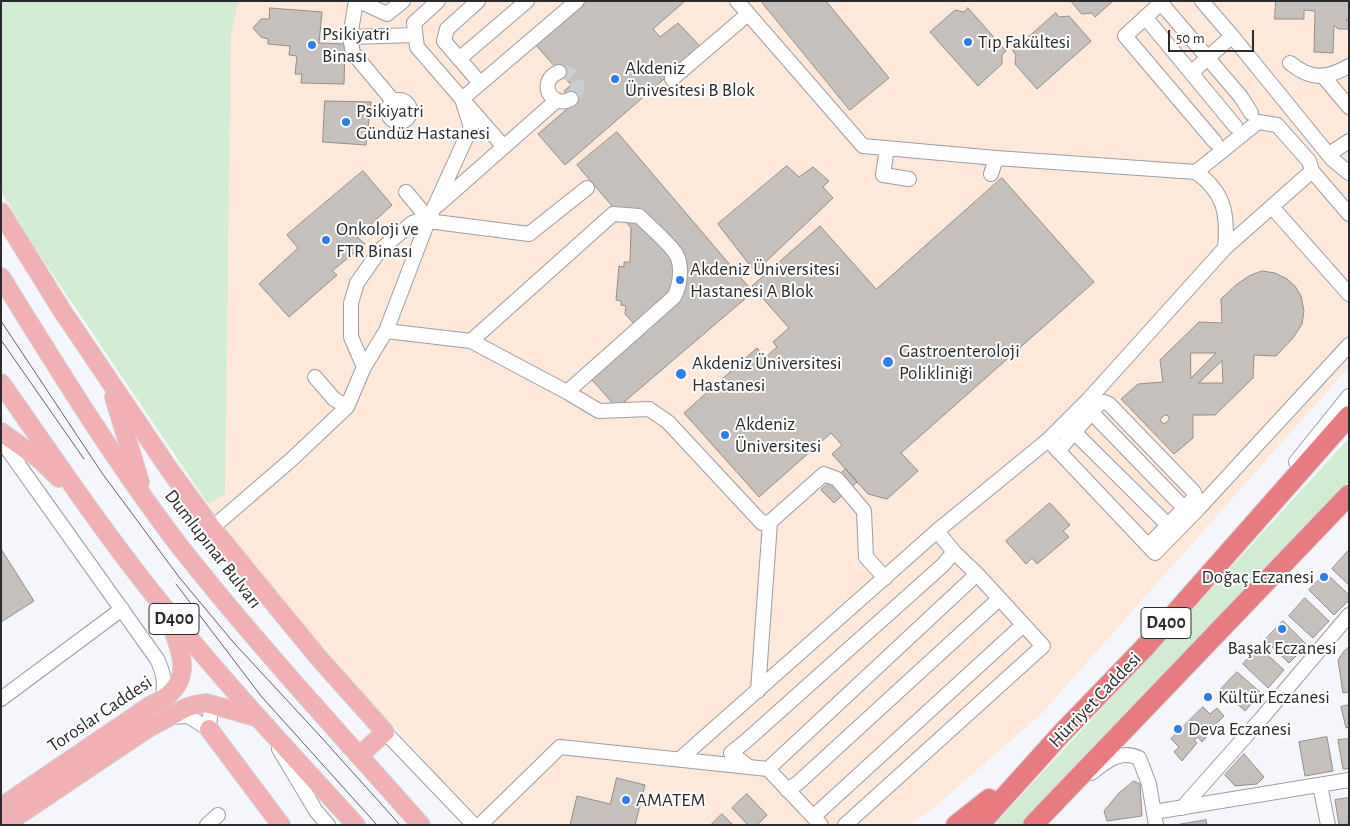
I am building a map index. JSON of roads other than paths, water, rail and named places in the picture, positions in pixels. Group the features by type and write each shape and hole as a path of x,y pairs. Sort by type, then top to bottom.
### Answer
{"highway":[{"name":"Hürriyet Caddesi","path":"979,825 1061,734 1146,646 1349,416"},
{"path":"1146,646 1349,431"},
{"path":"1033,825 1193,656 1349,486"},
{"path":"1193,656 1349,495"},
{"path":"956,825 983,805 1061,734"},
{"path":"1044,825 1066,791"}],"main road":[{"path":"1,212 169,469 212,528 318,657 385,732 360,756"},
{"name":"Dumlupınar Bulvarı","path":"1,277 92,421 181,547 280,666 421,825"},
{"path":"108,377 144,497"},
{"name":"D400","path":"1,383 84,502 163,606 256,717 356,825"},
{"path":"1,432 38,458 84,502"},
{"name":"Toroslar Caddesi","path":"1,807 151,705 163,699 175,688 181,676 180,647 163,606"},
{"name":"Toroslar Caddesi","path":"4,825 139,735 168,717 194,705 206,703 256,717"},
{"path":"209,729 281,825"}],"street":[{"path":"394,102 353,53 350,37 358,1 386,14 403,1"},
{"path":"438,1 414,23 416,47 504,147"},
{"path":"478,1 446,29 444,41 480,83"},
{"path":"459,59 527,1"},
{"path":"462,99 577,1"},
{"path":"737,1 863,146 996,158 1196,172 1206,178 1218,193 1225,208 1227,225 1225,248"},
{"path":"1202,1 1329,155 1333,164 1330,170 1321,174 1312,168"},
{"path":"1215,142 1125,36 1162,2 1241,97 1251,113"},
{"path":"672,79 748,14"},
{"path":"1145,17 1235,126"},
{"path":"350,37 415,35"},
{"path":"1191,73 1232,36"},
{"path":"1290,63 1307,74 1323,76 1335,73 1349,66"},
{"path":"528,125 548,83 553,75 559,72"},
{"path":"1323,76 1349,107"},
{"path":"548,83 549,93 556,100 565,102 571,99"},
{"path":"212,528 292,459 347,407 364,367 386,331 430,216 471,127 462,99"},
{"path":"364,367 351,337 351,304 357,283 380,250 412,223 430,216 556,100"},
{"path":"1196,172 1258,122 1277,125 1349,214"},
{"path":"1329,155 1349,140"},
{"path":"887,148 883,175 909,179"},
{"path":"680,759 937,531 1048,440 1089,399 1225,248 1272,207 1312,168 1313,153 1322,150 1349,173"},
{"path":"990,174 996,158"},
{"path":"406,192 430,216 529,234 587,188"},
{"path":"1272,207 1349,294"},
{"path":"471,341 613,214 639,216 676,254 680,265 678,290 674,297 567,392"},
{"path":"386,331 471,341 567,392 598,411 649,409 668,422 762,523 770,522 824,474 837,478 864,511 866,557 885,578"},
{"path":"1151,550 1198,509 1349,345"},
{"path":"315,377 334,399 347,407"},
{"path":"1228,552 1256,513 1349,396"},
{"path":"1058,451 1092,413 1184,508 1168,525 1151,550"},
{"path":"1074,432 1168,525"},
{"path":"1,440 157,659 163,672 165,685 163,699"},
{"path":"1048,440 1151,550"},
{"path":"758,691 770,522"},
{"path":"845,825 1043,646 978,574 954,552 937,531"},
{"path":"749,767 731,753 928,578 954,552"},
{"path":"768,769 978,574"},
{"path":"787,790 798,783 999,599"},
{"path":"1,699 122,609"},
{"path":"1182,808 1261,719 1349,615"},
{"path":"480,825 560,746 768,769 817,821 1023,625"},
{"path":"168,717 188,716 209,729 211,705"},
{"path":"269,731 316,811 328,825"},
{"path":"385,732 474,825"},
{"path":"1066,791 1115,758 1130,754 1139,758 1144,769 1149,784 1155,819 1182,808 1349,780"},
{"path":"1209,778 1208,787 1211,793 1226,800"},
{"path":"1320,785 1328,825"},
{"path":"207,825 218,815"}],"tunnel":[{"path":"559,72 570,74 576,81 577,90 571,99"}],"tram line":[{"path":"1,321 102,473 179,577 234,643 400,825"},
{"path":"1,340 84,459"},
{"path":"176,584 261,696 377,825"}],"place":[{"name":"Tıp Fakültesi","path":"968,42"},
{"name":"Psikiyatri Binası","path":"312,45"},
{"name":"Akdeniz Ünivesitesi B Blok","path":"615,79"},
{"name":"Psikiyatri Gündüz Hastanesi","path":"346,122"},
{"name":"Onkoloji ve FTR Binası","path":"326,240"},
{"name":"Akdeniz Üniversitesi Hastanesi A Blok","path":"680,280"},
{"name":"Gastroenteroloji Polikliniği","path":"888,362"},
{"name":"Akdeniz Üniversitesi Hastanesi","path":"681,374"},
{"name":"Akdeniz Üniversitesi","path":"725,435"},
{"name":"Doğaç Eczanesi","path":"1324,577"},
{"name":"Başak Eczanesi","path":"1282,629"},
{"name":"Kültür Eczanesi","path":"1208,697"},
{"name":"Deva Eczanesi","path":"1178,729"},
{"name":"AMATEM","path":"626,800"}]}
